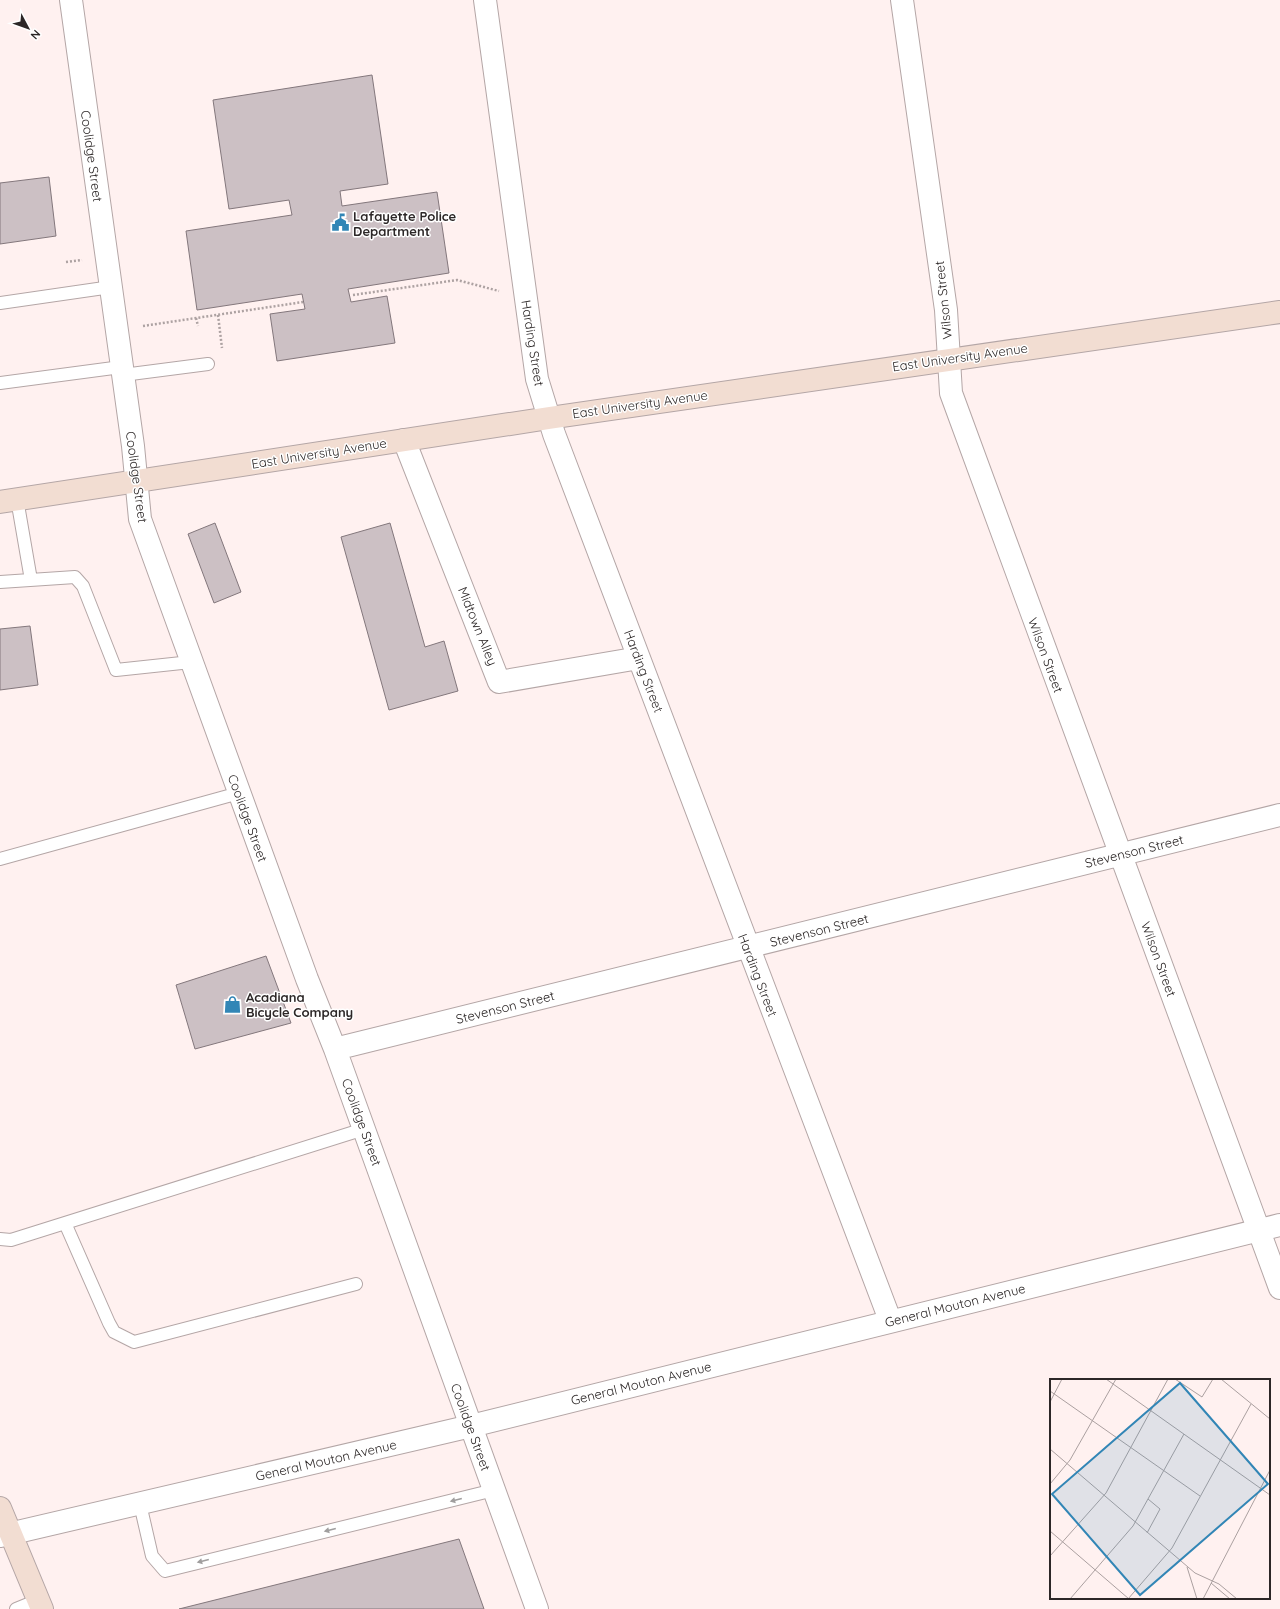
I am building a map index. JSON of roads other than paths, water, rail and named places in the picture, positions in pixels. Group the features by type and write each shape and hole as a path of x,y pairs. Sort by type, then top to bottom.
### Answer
{"main road":[{"name":"East University Avenue","path":"8,500 549,418 1280,312"},
{"path":"0,1508 5,1535 40,1605"}],"street":[{"name":"Coolidge Street","path":"71,0 132,446 140,518 307,980 335,1049 537,1609"},
{"name":"Harding Street","path":"486,0 536,379 549,418 748,948 890,1320"},
{"name":"Wilson Street","path":"902,0 946,310 951,393 956,411 1280,1288"},
{"name":"Midtown Alley","path":"404,440 499,682 639,658"},
{"name":"Stevenson Street","path":"335,1049 748,948 1280,815"},
{"name":"General Mouton Avenue","path":"5,1535 471,1426 890,1320 1280,1225"}],"lane":[{"path":"0,303 110,287"},
{"path":"0,382 208,364"},
{"path":"8,500 31,580"},
{"path":"0,582 75,577 83,586 116,670 191,662"},
{"path":"0,859 239,793"},
{"path":"0,1239 11,1240 364,1129"},
{"path":"65,1223 114,1332 134,1342 356,1284"},
{"path":"140,1504 152,1556 165,1570 494,1490"},
{"path":"16,1609 40,1605"}],"place":[{"name":"Lafayette Police Department","path":"340,223"},
{"name":"Acadiana Bicycle Company","path":"233,1004"}]}
